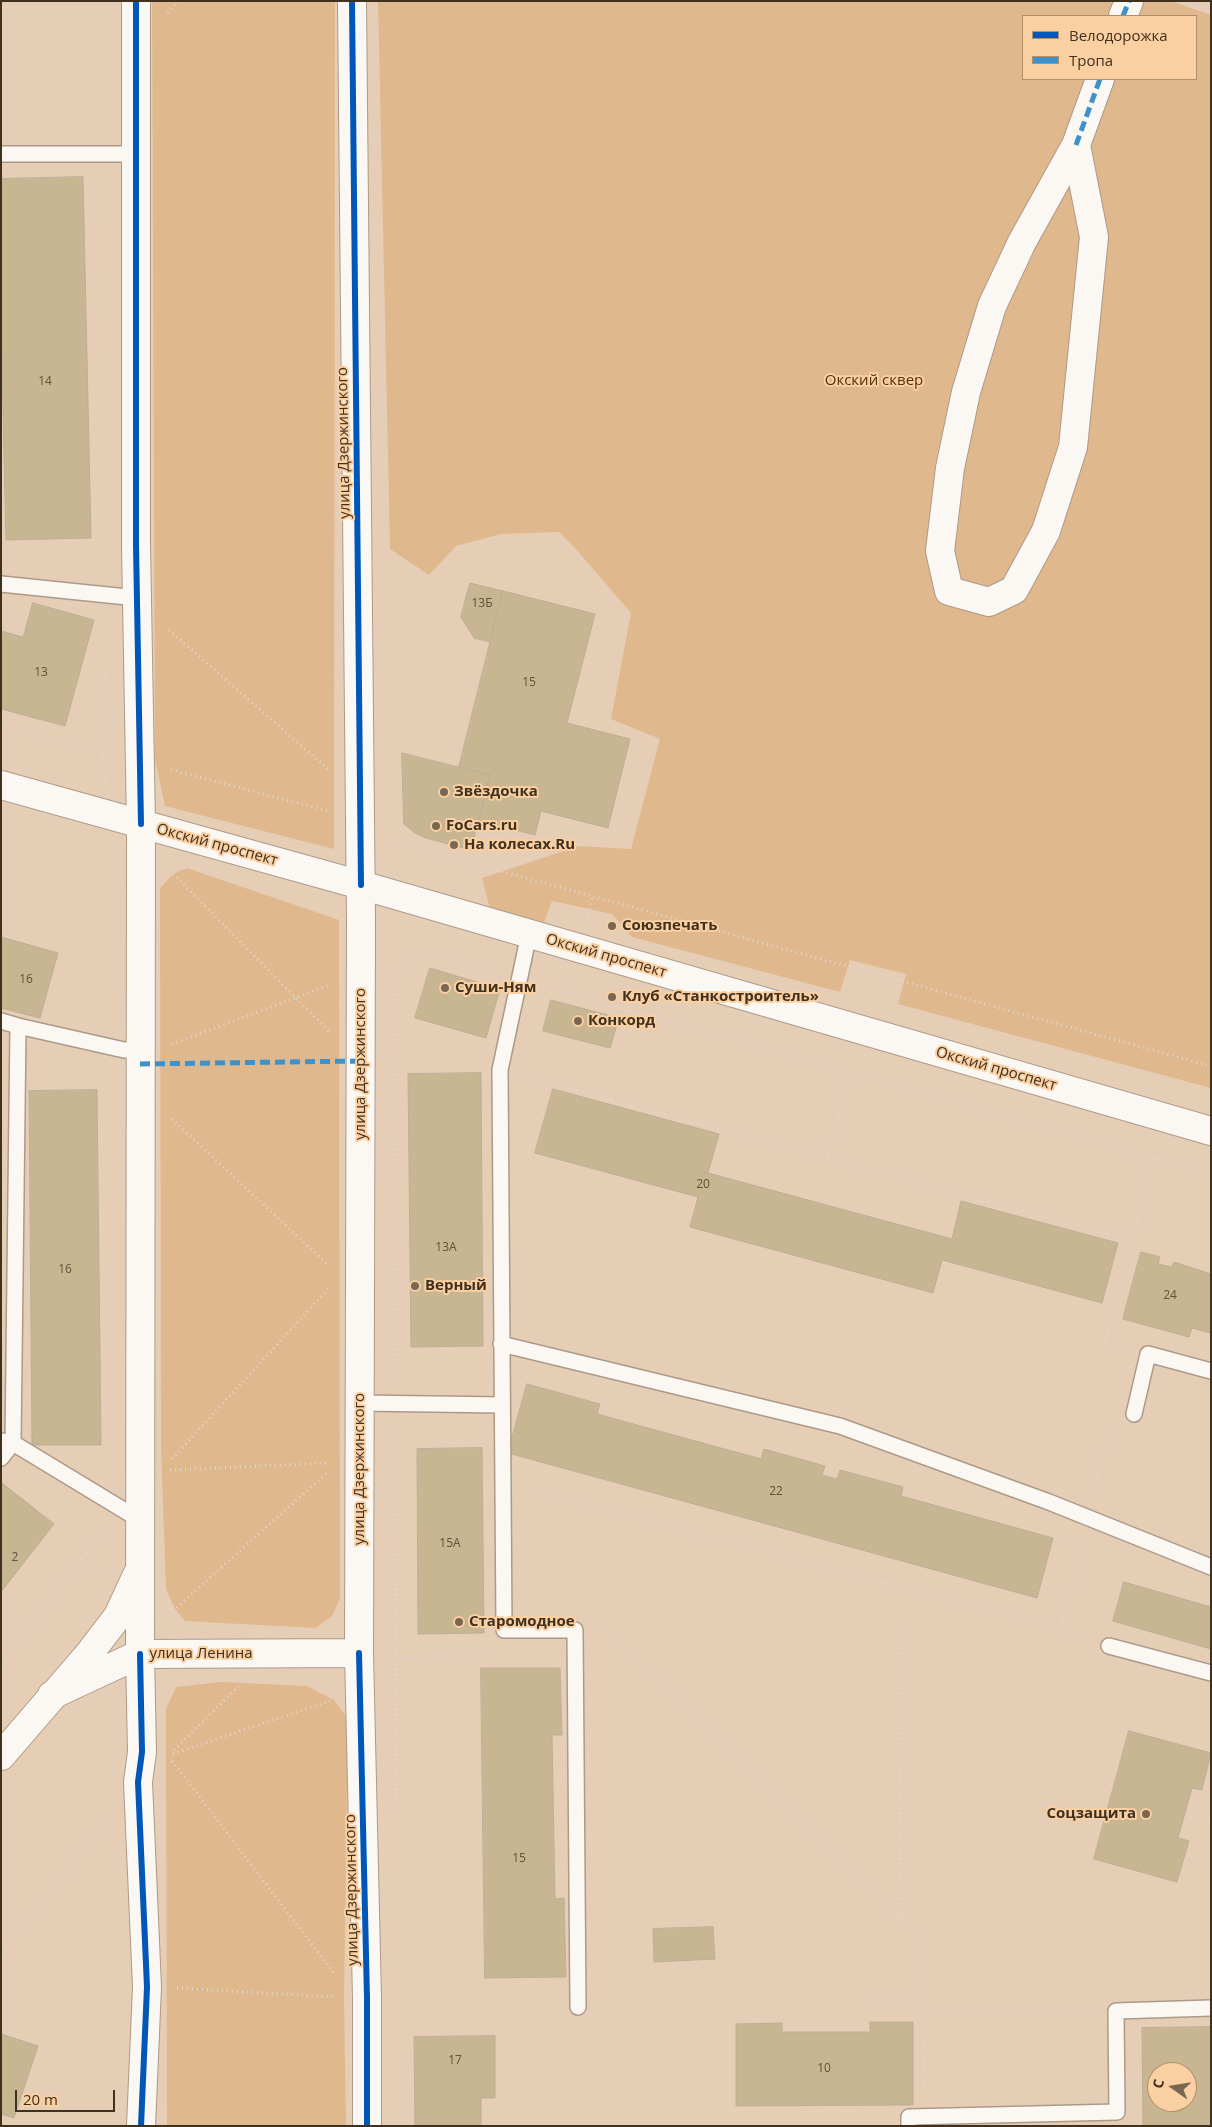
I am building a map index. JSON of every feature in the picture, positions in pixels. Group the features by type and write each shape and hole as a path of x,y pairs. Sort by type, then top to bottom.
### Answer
{"street":[{"path":"136,1 137,598 141,824 140,1520"},
{"name":"улица Дзержинского","path":"352,1 361,885 359,1654 367,1998 367,2126"},
{"path":"1123,15 1129,1"},
{"path":"1076,145 1094,237 1073,447 1046,531 1014,590 989,602 950,592 940,551 950,468 966,392 992,306 1022,242 1076,145 1100,80"},
{"name":"Окский проспект","path":"1,784 361,885 1211,1131"},
{"name":"улица Ленина","path":"1,1756 89,1654 118,1616 134,1601 140,1566 140,1520"},
{"path":"134,1601 140,1654 142,1752 138,1782 147,1988 141,2126"},
{"name":"улица Ленина","path":"52,1695 140,1654 359,1654"}],"lane":[{"path":"1,154 137,154"},
{"path":"1,584 137,598"},
{"path":"529,934 500,1070 504,1630 575,1630 578,2007"},
{"path":"1,1021 124,1050 140,1049"},
{"path":"1,1458 7,1442 18,1026"},
{"path":"501,1344 840,1426 1049,1502 1211,1567"},
{"path":"1134,1414 1148,1354 1211,1370"},
{"path":"360,1403 502,1405"},
{"path":"7,1442 140,1520"},
{"path":"1109,1646 1211,1673"},
{"path":"909,2126 908,2117 1117,2112 1116,2011 1211,2008"}],"path":[{"path":"162,624 334,774 360,785"},
{"path":"1,725 140,763 360,818 382,838 1211,1066"},
{"path":"140,859 173,874 296,998 361,1061 398,1093"},
{"path":"140,1049 160,1049 361,974"},
{"path":"500,1070 1132,1240"},
{"path":"827,1158 850,1072"},
{"path":"141,1098 160,1108 333,1269"},
{"path":"1130,1349 1105,1343 1154,1158"},
{"path":"168,1463 334,1283"},
{"path":"1087,1517 1112,1418"},
{"path":"162,1470 330,1463"},
{"path":"80,1559 134,1601 175,1609 332,1469"},
{"path":"502,1484 1061,1628 1081,1556 1049,1502"},
{"path":"605,1628 915,1933 916,2000 923,2011 924,2092"},
{"path":"898,1628 901,1920"},
{"path":"397,1658 479,1656 504,1630"},
{"path":"168,1756 242,1682 240,1654"},
{"path":"168,1756 334,1700"},
{"path":"168,1756 338,1978"},
{"path":"1,1953 138,1782"},
{"path":"1193,1814 1211,1818"},
{"path":"147,1988 344,1998"},
{"path":"870,2001 916,2000"},
{"path":"923,2011 1116,2011"}],"green space":[{"path":"152,1 335,1 334,849 165,806 155,760"},
{"name":"Окский сквер","path":"378,1 1171,1 1211,15 1211,1088 898,1004 906,974 850,960 840,992 632,937 612,914 552,901 544,922 490,909 482,878 579,846 631,849 660,739 611,719 631,613 559,532 501,534 456,546 429,575 390,549"},
{"path":"187,868 339,920 340,1599 332,1616 315,1628 185,1621 175,1609 166,1589 161,1447 160,888 173,874"},
{"path":"220,1682 307,1686 334,1700 348,1719 344,1998 346,2126 167,2126 166,1709 176,1687"}],"building":[{"path":"83,177 91,538 6,540 1,325 1,179"},
{"path":"470,583 503,591 490,642 474,638 461,617"},
{"path":"503,591 595,614 567,723 630,739 608,828 541,811 535,835 478,821 490,775 459,767"},
{"path":"33,603 94,620 65,726 1,709 1,631 23,637"},
{"name":"Звёздочка","path":"402,753 490,775 471,850 426,838 415,833 404,824"},
{"path":"1,937 58,953 40,1018 1,1008"},
{"path":"430,968 500,989 486,1038 415,1018"},
{"path":"551,1000 619,1018 610,1048 543,1031"},
{"path":"481,1073 483,1346 411,1347 408,1074"},
{"path":"553,1089 719,1134 708,1173 952,1239 961,1201 1118,1243 1102,1303 942,1260 933,1293 690,1227 698,1197 535,1153"},
{"path":"97,1090 101,1445 32,1445 29,1091"},
{"path":"1141,1252 1160,1257 1158,1264 1172,1267 1174,1262 1211,1274 1211,1333 1192,1328 1189,1337 1123,1319"},
{"path":"527,1384 600,1404 597,1414 761,1459 764,1449 825,1466 822,1475 837,1479 840,1470 903,1487 901,1496 1053,1538 1037,1598 508,1453"},
{"path":"482,1448 484,1633 418,1634 417,1449"},
{"path":"1,1484 54,1524 1,1592"},
{"path":"1124,1582 1211,1607 1211,1649 1113,1621"},
{"path":"481,1668 560,1668 562,1735 552,1735 555,1899 564,1898 566,1977 485,1978"},
{"name":"Соцзащита","path":"1129,1731 1211,1753 1202,1790 1192,1788 1178,1838 1189,1841 1177,1882 1094,1859"},
{"path":"713,1927 715,1959 654,1962 653,1929"},
{"path":"870,2022 913,2022 913,2105 736,2106 736,2024 782,2023 782,2032 870,2032"},
{"path":"1211,2027 1211,2126 1143,2126 1142,2028"},
{"path":"1,2034 38,2046 14,2118 1,2114"},
{"path":"495,2036 495,2098 481,2098 481,2126 415,2126 414,2037"}],"marked path":[{"path":"1123,15 1129,1"},
{"path":"1076,145 1100,80"},
{"path":"140,1064 361,1061"}],"cycle path":[{"path":"136,1 136,545 141,824"},
{"path":"352,1 361,885"},
{"path":"359,1653 367,1998 367,2126"},
{"path":"140,1654 142,1752 138,1782 147,1987 141,2126"}],"place":[{"name":"Звёздочка","path":"444,792"},
{"name":"FoCars.ru","path":"436,826"},
{"name":"На колесах.Ru","path":"454,845"},
{"name":"Союзпечать","path":"612,926"},
{"name":"Суши-Ням","path":"445,988"},
{"name":"Клуб «Станкостроитель»","path":"612,997"},
{"name":"Конкорд","path":"578,1021"},
{"name":"Верный","path":"415,1286"},
{"name":"Старомодное","path":"459,1622"},
{"name":"Соцзащита","path":"1146,1814"}]}
